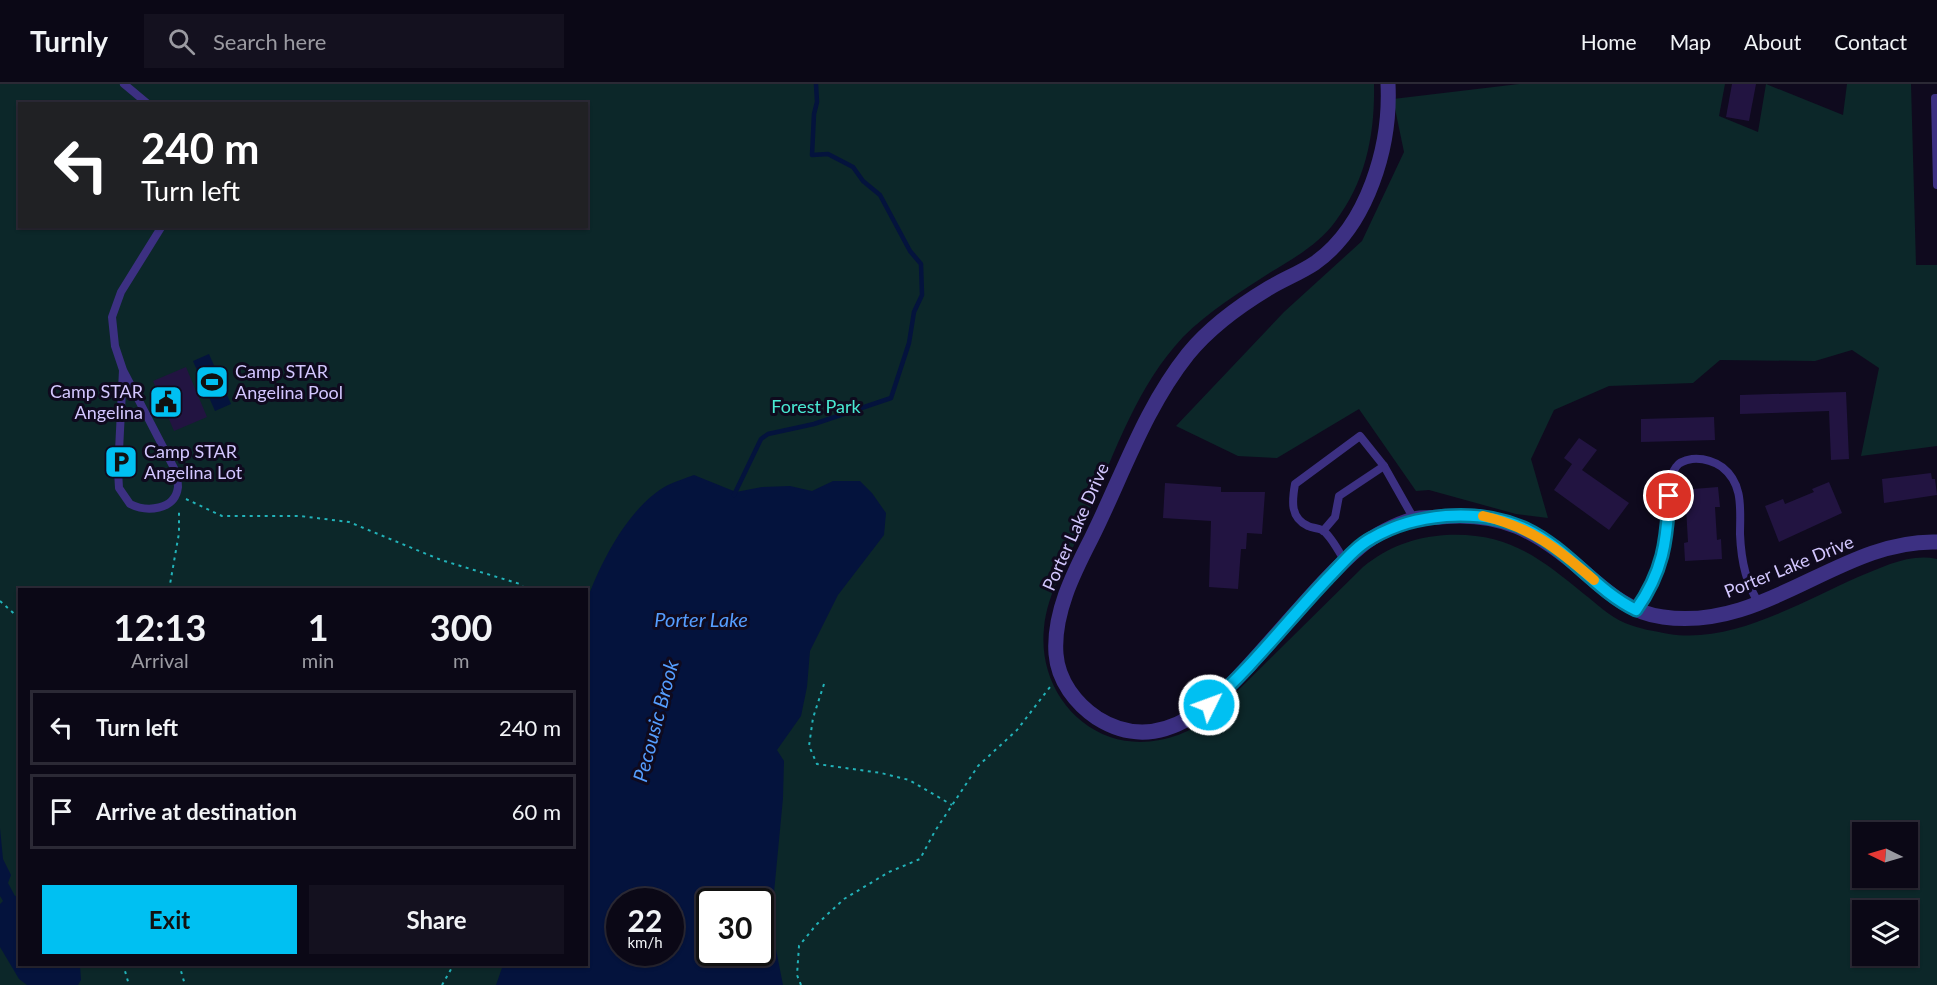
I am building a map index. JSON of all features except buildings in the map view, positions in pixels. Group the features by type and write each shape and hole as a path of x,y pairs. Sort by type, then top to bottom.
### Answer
{"street":[{"name":"Porter Lake Drive","path":"1388,84 1388,112 1379,162 1367,194 1347,230 1317,262 1271,286 1237,308 1199,341 1178,368 1138,436 1068,587 1058,625 1056,650 1061,675 1067,688 1084,708 1118,728 1143,733 1179,723 1209,705 1229,687 1345,561 1370,539 1414,519 1472,515 1503,520 1525,529 1562,553 1616,598 1636,610 1656,616 1687,619 1732,613 1760,604 1877,552 1906,544 1937,542"}],"lane":[{"path":"124,84 146,102"},
{"path":"1937,98 1935,98 1937,185"},
{"path":"123,370 119,430 119,488 130,504 150,510 167,503 178,489 174,468 123,370 115,346 112,317 121,292 161,228"},
{"path":"1345,561 1323,531 1303,524 1292,509 1295,484 1360,436 1384,466 1414,519"},
{"path":"1636,610 1650,590 1662,562 1667,532 1670,479 1674,468 1686,460 1695,459 1714,462 1731,476 1734,482 1742,510 1740,533 1745,576 1751,593 1760,604"},
{"path":"1323,531 1335,517 1339,496 1384,466"}],"path":[{"path":"169,588 179,532 175,494"},
{"path":"198,505 222,516 300,516 348,522 441,560 520,584 524,588"},
{"path":"0,601 18,617"},
{"path":"801,985 797,975 799,946 816,925 844,898 889,872 920,859 978,766 1017,730 1032,707 1061,675"},
{"path":"824,684 813,718 809,746 817,764 881,773 909,780 952,805"},
{"path":"124,966 129,985"},
{"path":"180,966 185,985"},
{"path":"442,985 453,966"}],"green space":[{"name":"Forest Park","path":"0,84 1374,84 1370,139 1361,174 1346,206 1329,230 1314,244 1214,310 1183,337 1166,357 1125,427 1059,576 1049,602 1044,628 1046,663 1051,679 1058,694 1080,720 1110,737 1137,742 1151,741 1177,735 1202,723 1213,715 1363,567 1402,544 1423,538 1468,535 1505,543 1537,558 1603,610 1625,623 1669,634 1693,635 1718,633 1766,619 1887,565 1907,559 1937,559 1937,985 0,985"},
{"path":"1519,84 1725,84 1719,116 1758,132 1766,84 1843,115 1847,84 1911,84 1916,265 1937,265 1937,446 1861,456 1879,368 1852,350 1815,361 1720,360 1693,383 1609,386 1554,410 1531,459 1548,518 1516,514 1429,490 1416,491 1359,409 1277,458 1238,456 1176,426 1284,312 1362,241 1404,152 1393,99"}],"water":[{"name":"Camp STAR Angelina Pool","path":"209,354 231,404 215,411 193,361"},
{"name":"Porter Lake","path":"694,475 736,492 762,487 790,486 812,491 833,481 860,481 886,513 884,535 838,595 810,651 807,687 801,716 777,750 784,761 783,798 774,892 774,888 696,888 696,966 774,966 774,939 783,985 496,985 503,966 588,966 588,598 600,568 618,535 641,506 668,485"},
{"path":"0,828 3,859 11,875 8,883 15,896 18,895 18,966 80,966 81,980 78,985 27,985 19,979 0,947 0,904 3,901 0,896"}],"waterway":[{"name":"Pecousic Brook","path":"734,495 761,439 768,434 814,424 891,398 909,343 914,312 922,295 921,264 910,251 880,195 863,181 853,167 828,154 812,155 814,114 817,102 816,84"}],"slow traffic":[{"path":"1483,516 1503,520 1535,534 1594,580"}],"place":[{"name":"Camp STAR Angelina Pool","path":"212,382"},
{"name":"Camp STAR Angelina","path":"166,402"},
{"name":"Camp STAR Angelina Lot","path":"121,462"}],"route":[{"path":"1209,705 1229,687 1358,548 1389,529 1414,519 1472,515 1503,520 1525,529 1562,553 1616,598 1636,610 1650,590 1662,562 1667,532 1669,496"}]}
